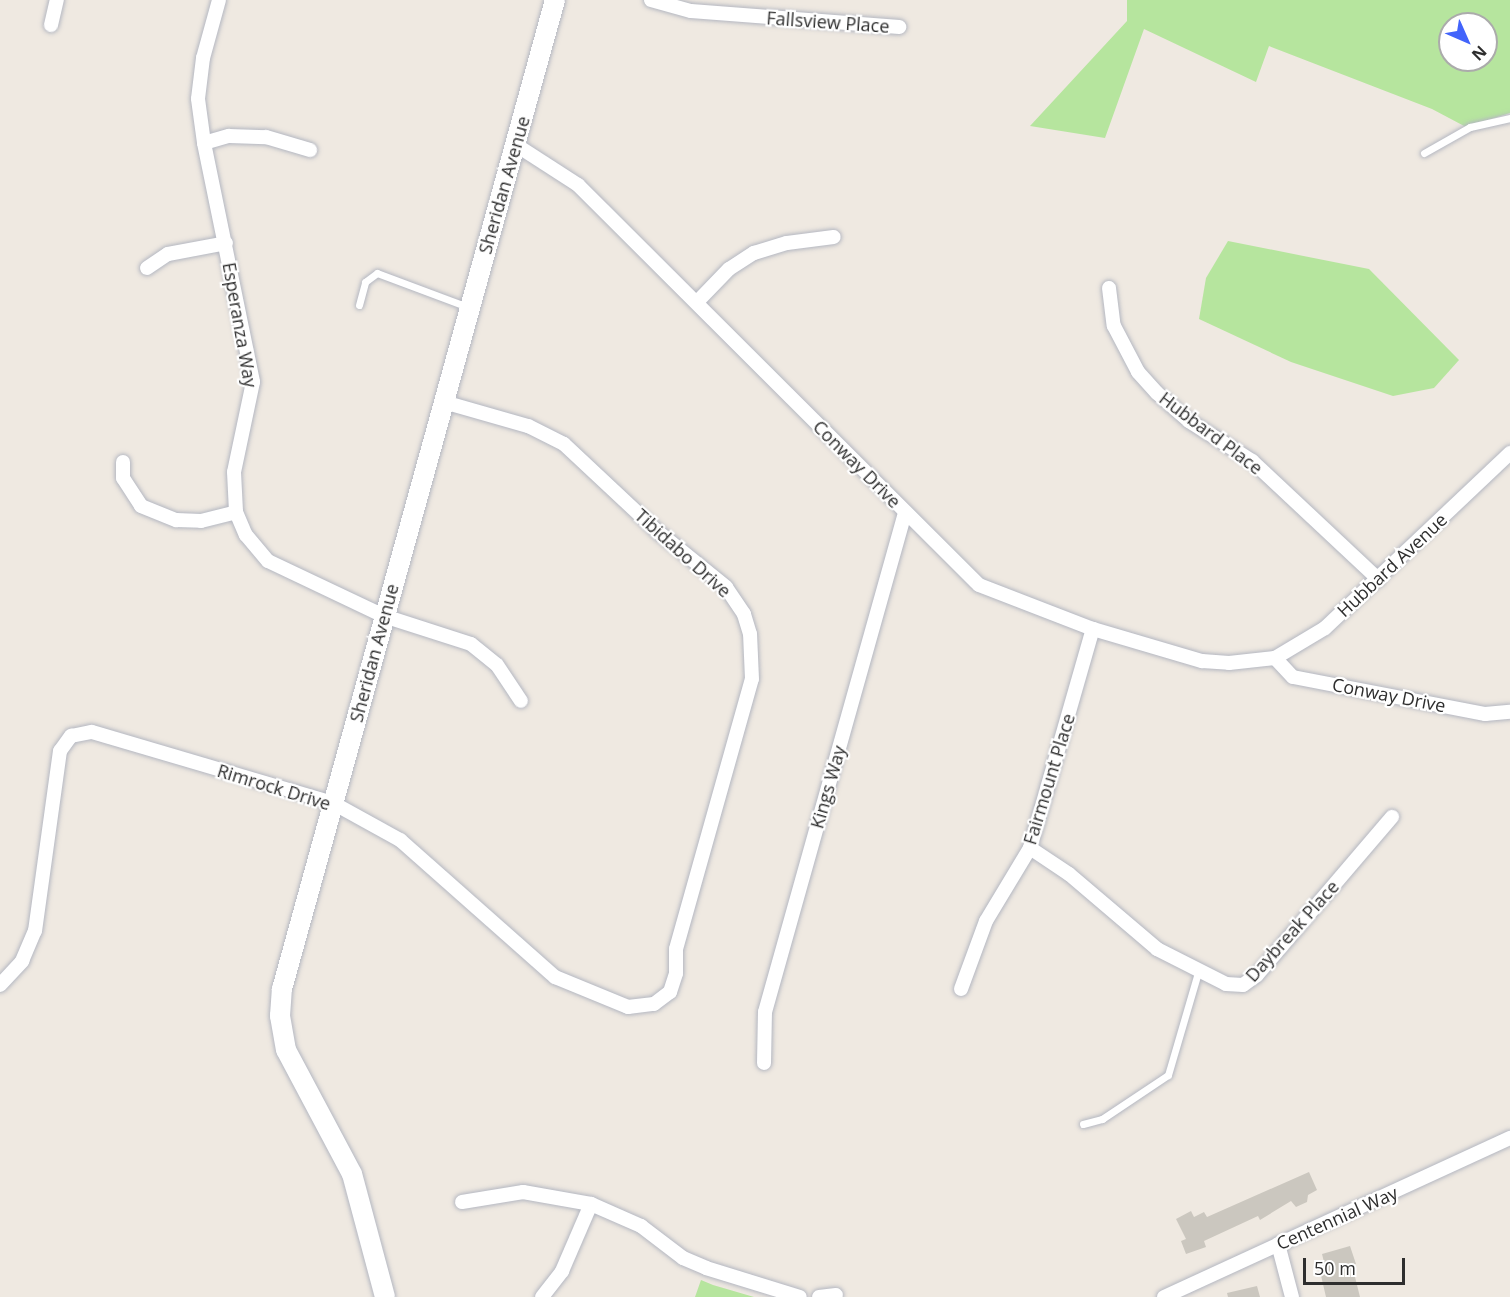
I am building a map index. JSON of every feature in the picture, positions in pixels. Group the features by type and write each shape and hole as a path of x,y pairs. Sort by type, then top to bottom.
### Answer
{"street":[{"path":"51,25 57,0"},
{"name":"Esperanza Way","path":"219,0 202,58 198,99 204,143 253,382 234,472 236,512 246,535 268,561 384,616 471,644 497,665 521,701"},
{"name":"Sheridan Avenue","path":"385,1297 351,1174 292,1063 280,1016 282,989 555,0"},
{"name":"Fallsview Place","path":"651,0 691,11 899,27"},
{"path":"204,143 229,136 266,137 310,150"},
{"name":"Conway Drive","path":"516,145 578,185 979,585 1093,629 1202,661 1229,663 1269,658 1293,676 1485,714 1510,712"},
{"path":"697,302 729,268 754,253 787,243 834,237"},
{"path":"147,268 168,254 226,243"},
{"name":"Hubbard Place","path":"1109,288 1114,326 1138,372 1157,393 1189,421 1252,461 1378,579"},
{"name":"Tibidabo Drive","path":"444,402 528,426 564,444 658,532 726,587 744,614 750,634 752,679 676,949"},
{"name":"Hubbard Avenue","path":"1269,658 1325,628 1510,453"},
{"path":"123,462 123,478 141,506 176,520 201,521 236,512"},
{"name":"Kings Way","path":"764,1063 765,1012 905,513"},
{"name":"Fairmount Place","path":"961,989 986,921 1030,848 1093,629"},
{"name":"Rimrock Drive","path":"0,985 22,961 35,931 60,751 71,736 92,732 333,803 400,840 555,977 628,1007 654,1004 670,992 676,973 676,949"},
{"name":"Daybreak Place","path":"1030,848 1069,873 1157,949 1226,984 1244,985 1257,975 1392,817"},
{"name":"Centennial Way","path":"1164,1297 1510,1138"},
{"path":"462,1202 523,1192 591,1204 641,1226 683,1258 706,1268 800,1297"},
{"path":"542,1297 562,1270 591,1204"},
{"path":"1278,1244 1292,1297"},
{"path":"819,1297 836,1295"}],"lane":[{"path":"1424,153 1470,127 1510,118"},
{"path":"359,304 365,282 377,273 470,308"},
{"path":"1083,1124 1102,1119 1167,1075 1198,969"}],"green space":[{"path":"1127,0 1510,0 1510,113 1466,127 1432,109 1269,46 1256,82 1144,29 1105,138 1030,126 1127,21"},
{"path":"1228,241 1369,269 1459,360 1434,388 1393,396 1291,362 1199,319 1206,278"},
{"path":"701,1280 713,1285 754,1297 695,1297"}],"building":[{"path":"1309,1172 1317,1190 1308,1195 1307,1202 1296,1207 1291,1201 1260,1220 1258,1216 1204,1241 1206,1247 1186,1254 1181,1241 1186,1239 1176,1219 1191,1211 1194,1217 1204,1212 1207,1217"},
{"path":"1350,1246 1356,1264 1352,1265 1360,1297 1326,1297 1319,1267 1325,1266 1322,1254"},
{"path":"1257,1286 1260,1297 1228,1297 1227,1293"}]}
